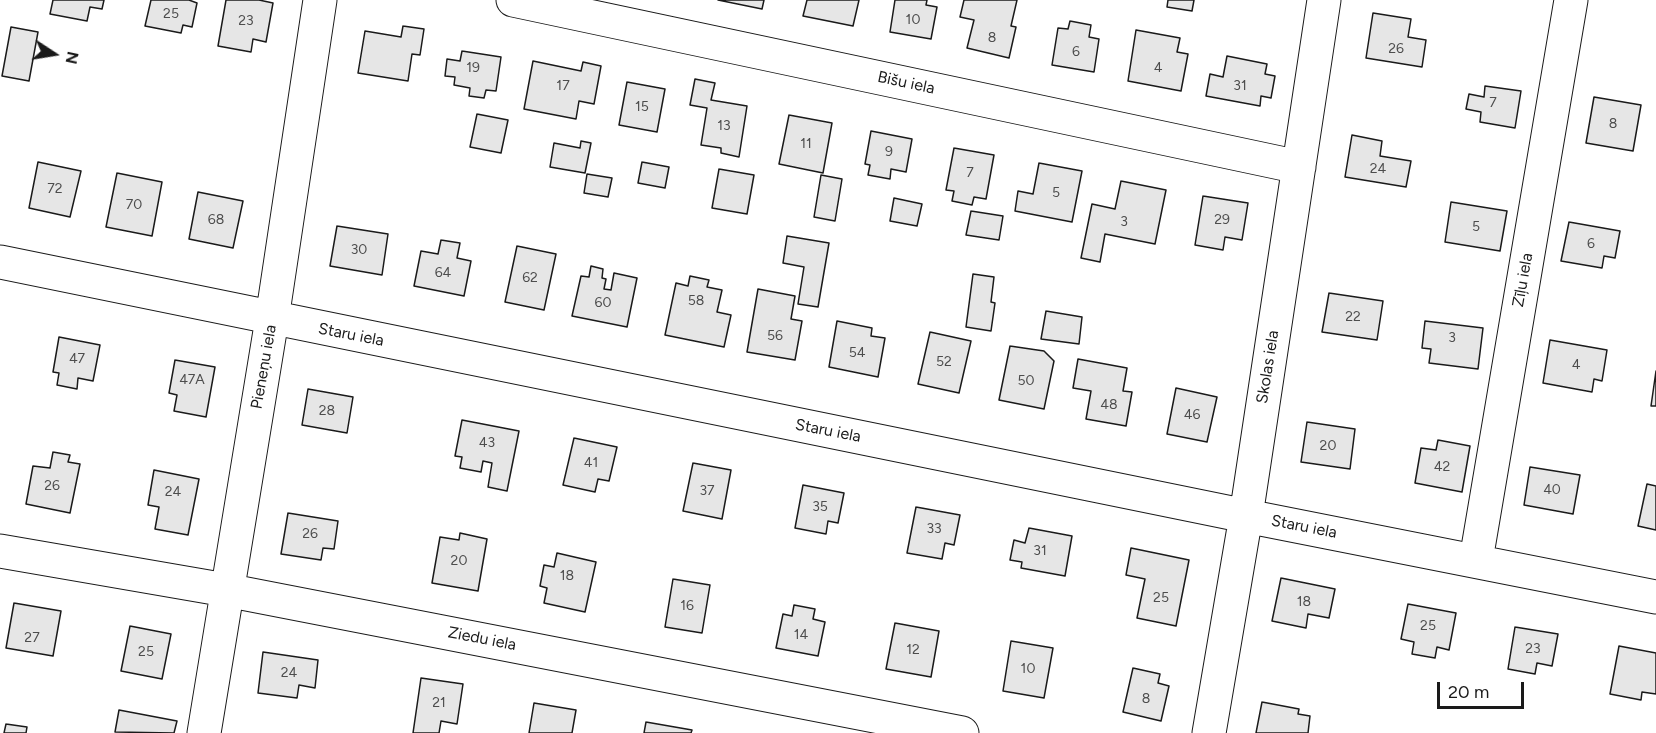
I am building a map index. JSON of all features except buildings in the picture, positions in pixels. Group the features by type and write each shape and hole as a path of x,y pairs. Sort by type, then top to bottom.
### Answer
{"street":[{"name":"Pieneņu iela","path":"204,733 272,319 320,0"},
{"name":"Bišu iela","path":"513,0 1299,167"},
{"name":"Skolas iela","path":"1209,733 1246,516 1324,0"},
{"name":"Zīļu iela","path":"1476,560 1571,0"},
{"name":"Staru iela","path":"0,262 272,319 1656,597"},
{"name":"Ziedu iela","path":"0,551 226,590 962,733"}]}
